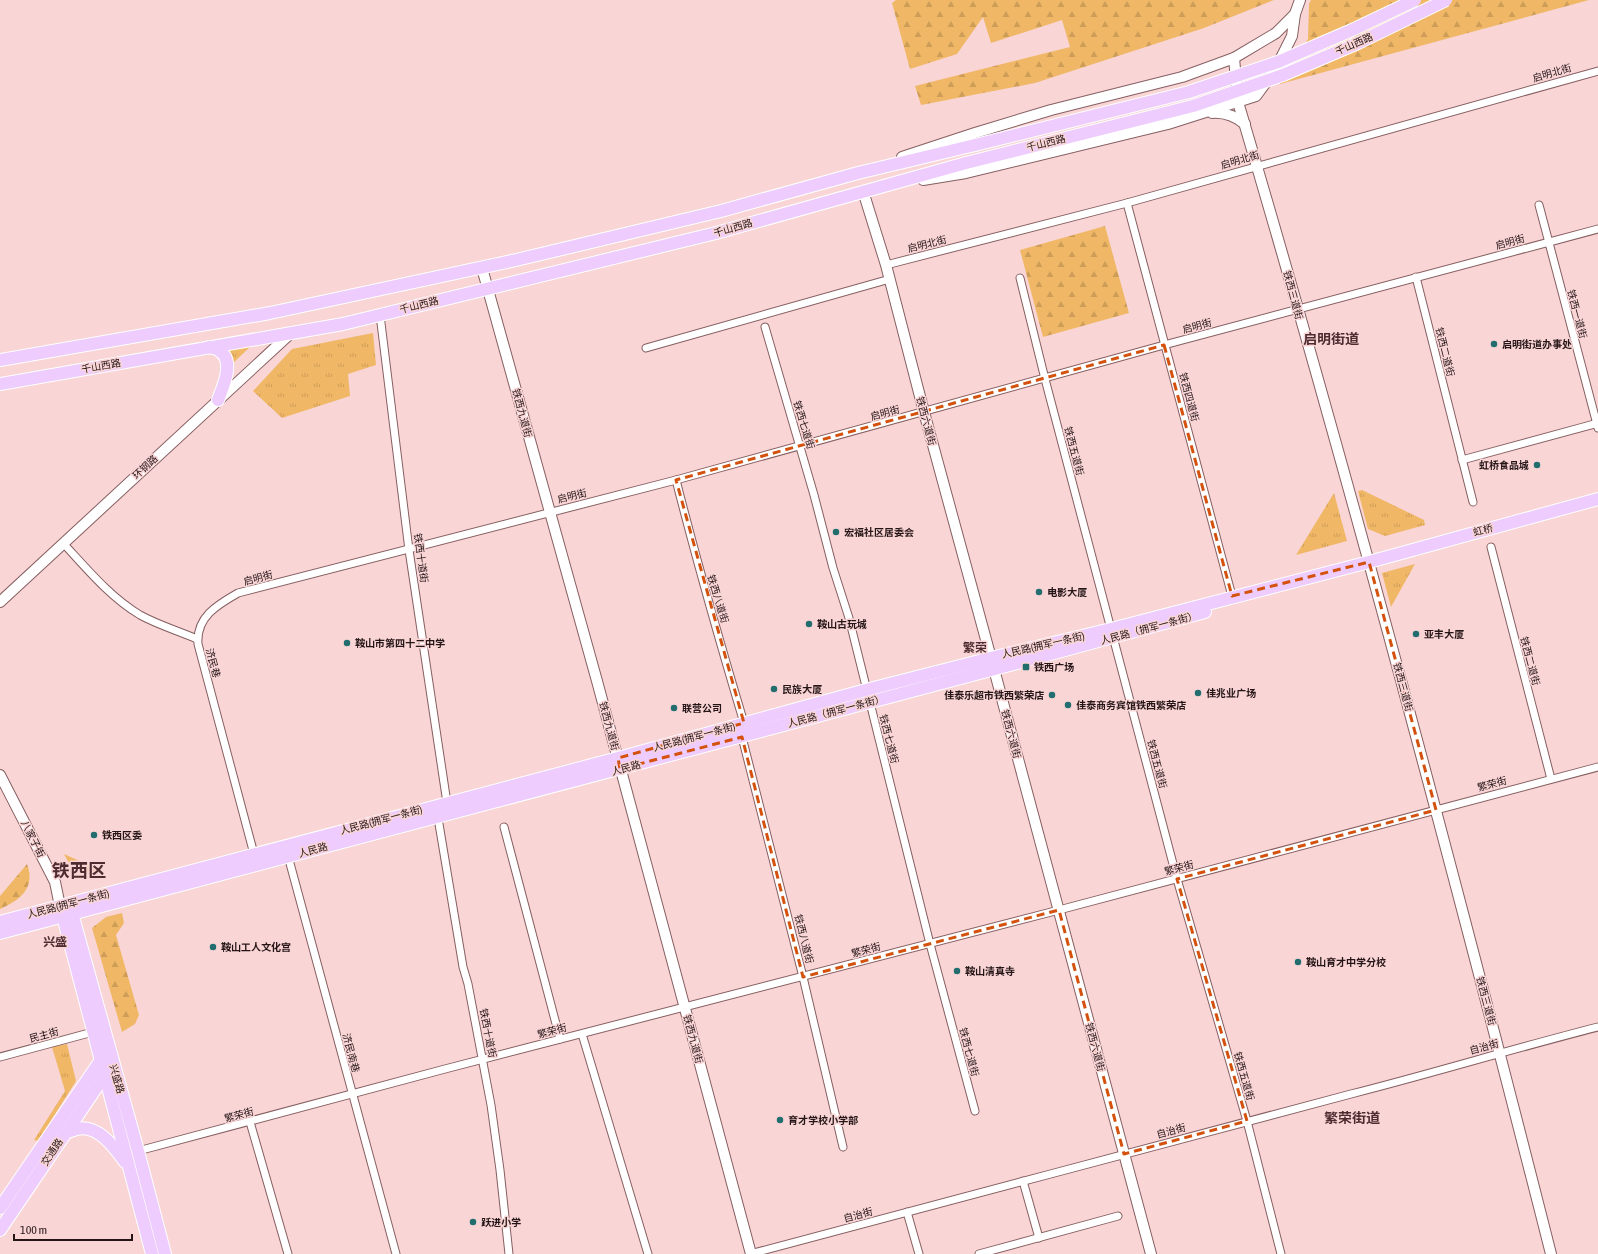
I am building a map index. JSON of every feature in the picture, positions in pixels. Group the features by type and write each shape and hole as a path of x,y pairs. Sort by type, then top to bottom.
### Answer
{"main road":[{"path":"1245,124 1248,108 1275,70 1292,36 1295,14 1300,0"},
{"name":"千山西路","path":"0,360 270,313 482,268 721,211 858,172 975,145 1189,92 1278,62 1352,30 1415,0"},
{"name":"千山西路","path":"0,384 342,324 716,233 966,163 1192,106 1283,75 1358,43 1446,0"},
{"path":"858,172 1050,110 1182,77 1234,58 1276,34 1295,14"},
{"name":"铁西三道街","path":"1234,58 1238,102 1386,621 1500,1053 1551,1254"},
{"path":"884,185 966,173 1168,124 1256,96"},
{"path":"1199,114 1218,112 1240,119 1245,124"},
{"name":"铁西六道街","path":"863,191 890,279 924,412 1151,1254"},
{"name":"铁西九道街","path":"482,268 619,764 751,1254"},
{"name":"环钢路","path":"0,602 291,333"},
{"path":"209,348 219,350 225,356 227,365 225,380 218,400"},
{"name":"虹桥","path":"1370,564 1451,539 1598,499"},
{"name":"人民路(拥军一条街)","path":"0,922 66,910 254,854 446,803 619,764 744,723 868,696 991,658 1112,633 1232,596 1370,564"},
{"name":"人民路（拥军一条街）","path":"742,737 868,696 994,670 1112,633 1370,564"},
{"name":"人民路","path":"0,933 66,910 438,818 619,764 742,737"},
{"name":"八家子街","path":"0,775 55,882 66,910"},
{"name":"兴盛路","path":"66,910 104,1074 152,1254"},
{"name":"兴盛路","path":"66,910 138,1152 164,1254"},
{"name":"交通路","path":"0,1208 101,1060"},
{"name":"交通路","path":"0,1230 104,1074"},
{"path":"65,1133 78,1128 93,1130 115,1148 131,1172"}],"street":[{"name":"启明北街","path":"886,265 1127,203 1598,71"},
{"name":"铁西四道街","path":"1127,203 1232,596"},
{"name":"铁西一道街","path":"1539,205 1598,425"},
{"name":"启明街","path":"197,639 204,618 216,607 238,594 676,480 1164,345 1598,229"},
{"name":"铁西二道街","path":"1416,277 1473,502"},
{"name":"铁西五道街","path":"1020,278 1045,379 1177,878 1247,1121 1281,1254"},
{"path":"646,348 890,279"},
{"name":"铁西十道街","path":"380,315 409,550 446,803"},
{"name":"铁西七道街","path":"765,327 800,446 833,568 849,618 930,944 975,1110"},
{"path":"1462,460 1598,425"},
{"name":"铁西八道街","path":"676,480 704,588 714,616 744,723"},
{"name":"济民巷","path":"63,543 104,586 124,604 141,615 197,639 254,854"},
{"name":"铁西二道街","path":"1491,547 1550,779"},
{"name":"铁西八道街","path":"742,737 803,977 843,1148"},
{"name":"繁荣街","path":"138,1152 560,1039 930,944 1598,767"},
{"name":"铁西十道街","path":"438,818 463,967 468,984 497,1147 509,1254"},
{"path":"504,827 560,1039"},
{"name":"济民南巷","path":"288,856 396,1254"},
{"name":"自治街","path":"751,1254 1598,1027"},
{"name":"民主街","path":"0,1057 94,1032"},
{"path":"582,1034 648,1254"},
{"path":"250,1122 288,1254"},
{"path":"1023,1181 1039,1238"},
{"path":"908,1212 919,1254"},
{"path":"979,1254 1118,1216"}],"highlighted area":[{"path":"1164,345 1232,596 1369,562 1436,810 1177,879 1247,1121 1124,1154 1059,910 803,977 742,737 620,769 618,758 744,723 676,480"}],"green space":[{"path":"896,0 1274,0 1204,28 1035,83 921,105 915,86 1070,47 1062,20 991,43 983,17 957,54 910,69 892,3"},
{"path":"1311,0 1589,0 1280,84 1308,39 1309,4"},
{"path":"1105,226 1129,313 1043,337 1020,250"},
{"path":"373,333 376,365 348,374 350,396 282,418 253,391 292,349"},
{"path":"253,344 251,346 232,364 225,347"},
{"path":"1362,490 1424,520 1425,525 1385,536 1368,529 1358,491"},
{"path":"1334,493 1347,541 1296,555"},
{"path":"1415,564 1391,607 1382,573"},
{"path":"64,854 104,872 90,874 80,873 75,870"},
{"path":"27,864 29,872 28,886 20,897 14,902 0,909 0,896"},
{"path":"122,913 124,923 116,935 139,1015 135,1024 122,1032 92,928 106,917"},
{"path":"67,1044 76,1081 38,1141 34,1140 65,1091 52,1047"}],"place":[{"name":"启明街道办事处","path":"1494,344"},
{"name":"虹桥食品城","path":"1537,465"},
{"name":"宏福社区居委会","path":"836,532"},
{"name":"电影大厦","path":"1039,592"},
{"name":"鞍山古玩城","path":"809,624"},
{"name":"亚丰大厦","path":"1416,634"},
{"name":"鞍山市第四十二中学","path":"347,643"},
{"name":"铁西广场","path":"1026,667"},
{"name":"民族大厦","path":"774,689"},
{"name":"佳兆业广场","path":"1198,693"},
{"name":"佳泰乐超市铁西繁荣店","path":"1052,695"},
{"name":"佳泰商务宾馆铁西繁荣店","path":"1068,705"},
{"name":"联营公司","path":"674,708"},
{"name":"铁西区委","path":"94,835"},
{"name":"鞍山工人文化宫","path":"213,947"},
{"name":"鞍山育才中学分校","path":"1298,962"},
{"name":"鞍山清真寺","path":"957,971"},
{"name":"育才学校小学部","path":"780,1120"},
{"name":"跃进小学","path":"473,1222"}],"district":[{"name":"启明街道","path":"1331,339"},
{"name":"繁荣","path":"975,648"},
{"name":"铁西区","path":"79,870"},
{"name":"兴盛","path":"55,942"},
{"name":"繁荣街道","path":"1352,1118"}]}
